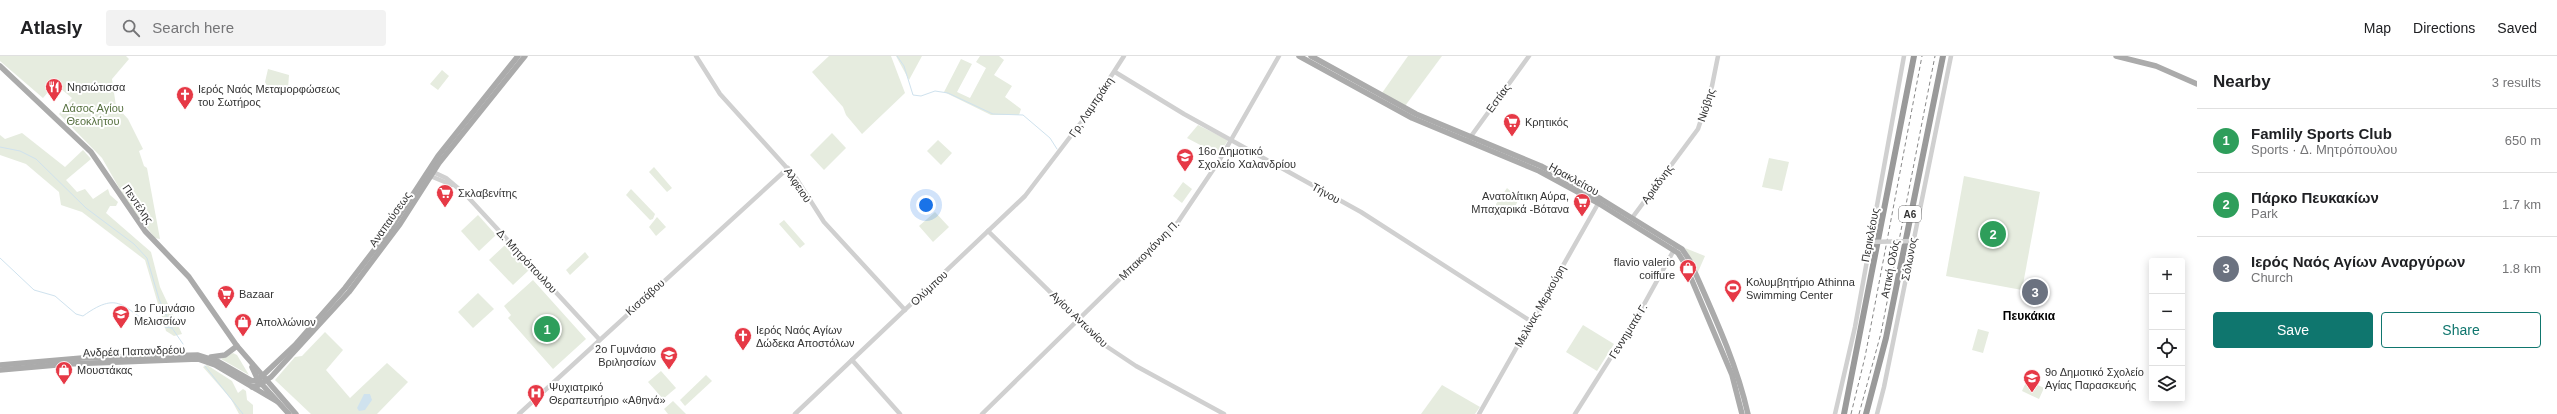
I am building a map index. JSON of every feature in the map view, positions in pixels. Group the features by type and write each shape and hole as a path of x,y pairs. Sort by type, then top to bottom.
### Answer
{"highway":[{"name":"Αττική Οδός","path":"1844,414 1914,56"},
{"name":"Αττική Οδός","path":"1866,414 1886,338 1943,56"}],"main road":[{"name":"Αναπαύσεως","path":"262,380 310,337 349,292 400,224 429,173 518,56"},
{"name":"Αναπαύσεως","path":"429,173 525,56"},
{"name":"Ηρακλείτου","path":"1299,56 1412,118 1542,166 1675,248 1685,264 1732,375 1742,414"},
{"name":"Ηρακλείτου","path":"1311,56 1416,114 1469,138"},
{"path":"2116,56 2156,66 2197,84"},
{"name":"Πεντέλης","path":"0,66 92,152 129,210 154,242 189,277 237,346 278,402 289,414"},
{"name":"Ηρακλείτου","path":"1600,201 1632,218 1688,257 1737,374 1748,414"},
{"path":"209,357 222,356 237,346"},
{"name":"Ανδρέα Παπανδρέου","path":"0,365 102,358 198,355 209,357 252,381 262,380"},
{"name":"Ανδρέα Παπανδρέου","path":"0,370 68,364 198,359 215,364 278,402"},
{"path":"252,387 262,380"},
{"name":"Πεντέλης","path":"262,380 296,414"}],"street":[{"name":"Αλφειού","path":"696,56 720,94 788,168 824,222 905,310"},
{"name":"Γρ, Λαμπράκη","path":"1056,157 1115,72 1124,56"},
{"name":"Μπακογιάννη Π.","path":"982,414 1178,222 1195,199 1231,140 1279,56"},
{"name":"Εστίας","path":"1469,138 1529,56"},
{"name":"Νιόβης","path":"1682,149 1702,119 1718,56"},
{"name":"Περικλέους","path":"1835,414 1855,327 1869,242 1904,56"},
{"name":"Σόλωνος","path":"1876,414 1884,387 1951,56"},
{"name":"Τήνου","path":"1115,72 1231,140 1361,212 1532,322"},
{"name":"Αριάδνης","path":"1632,218 1682,149"},
{"name":"Ολύμπου","path":"795,414 1025,196 1056,157"},
{"name":"Κισσάβου","path":"519,414 598,339 788,168"},
{"name":"Δ. Μητρόπουλου","path":"429,173 454,186 466,195 598,339"},
{"name":"Μελίνας Μερκούρη","path":"1479,414 1600,201"},
{"name":"Αγίου Αντωνίου","path":"988,231 1113,351 1224,414"},
{"path":"1869,242 1913,240"},
{"name":"Γεννηματά Γ.","path":"1575,414 1634,321 1675,248"},
{"path":"852,360 900,414"}],"green space":[{"name":"Δάσος Αγίου Θεοκλήτου","path":"0,56 126,56 129,59 112,79 116,106 128,119 143,149 139,151 144,166 147,168 160,239 155,238 126,200 102,158 59,114 72,98 55,84 43,98 0,61"},
{"path":"829,56 891,56 905,93 862,134 846,115 843,107 812,72"},
{"path":"896,56 922,56 909,80"},
{"path":"980,56 999,56 1004,60 994,75 1012,86 1005,97 1021,109 1019,115 991,115 944,92 961,59 972,64 957,92 970,98 986,68 976,62"},
{"path":"1408,56 1442,56 1405,106 1382,93"},
{"path":"268,69 289,75 288,88 283,91 269,89 265,82"},
{"path":"442,70 449,76 438,90 430,84"},
{"path":"1198,125 1228,140 1219,155 1187,138"},
{"name":"Δάσος Αγίου Θεοκλήτου","path":"22,133 65,167 83,150 91,159 66,180 77,192 85,189 93,199 108,189 110,195 118,202 116,206 110,206 106,213 151,252 160,287 182,334 174,336 166,331 145,260 82,212 61,205 59,192 26,164 0,155 0,135 5,139"},
{"path":"832,133 846,148 824,170 810,155"},
{"path":"938,140 952,153 941,165 927,151"},
{"path":"1769,158 1789,162 1782,191 1762,187"},
{"path":"654,167 672,188 667,192 649,172"},
{"path":"1964,176 2040,192 2022,290 1946,276"},
{"path":"1183,182 1192,189 1182,203 1173,196"},
{"path":"1507,188 1517,197 1520,197 1510,216 1497,208 1496,204"},
{"path":"631,189 655,214 653,219 650,220 626,195"},
{"path":"935,212 949,227 933,242 919,226"},
{"path":"478,215 496,235 479,251 461,231"},
{"path":"657,217 666,227 656,236 649,227"},
{"path":"784,220 805,244 800,248 779,224"},
{"path":"505,245 529,270 513,285 489,260"},
{"path":"1685,248 1705,256 1698,272"},
{"path":"585,252 589,257 570,275 566,270"},
{"path":"533,280 586,339 553,369 508,318 511,315 504,306"},
{"path":"478,293 494,309 473,328 458,312"},
{"path":"1583,325 1614,344 1597,371 1566,352"},
{"path":"1978,329 1989,332 1983,353 1972,350"},
{"path":"325,332 343,350 326,370 350,398 387,363 408,382 377,414 311,414 275,380 295,357 302,356"},
{"path":"233,353 237,355 249,375 221,359"},
{"path":"207,365 232,381 238,393 243,389 246,391 247,400 253,405 253,414 239,414 231,399 203,367"},
{"path":"661,371 676,388 663,399 648,382"},
{"path":"706,375 712,381 685,406 680,400"},
{"path":"2027,380 2044,388 2039,399 2022,391"},
{"path":"1442,385 1480,407 1475,414 1421,414"},
{"path":"673,401 686,414 668,414 664,409"}],"water":[{"path":"364,394 370,394 372,400 365,410 359,411 357,408"}],"waterway":[{"path":"897,56 904,66 913,95 921,96 935,91 948,93 993,114 1023,115 1050,138 1057,149"},
{"path":"0,147 20,151 36,159 86,208 134,244 147,258 159,299 172,328 183,344"},
{"path":"0,258 34,290 55,296 76,314 83,316 107,303 115,303 122,305 145,320 156,325"},
{"path":"165,327 172,328"},
{"path":"205,366 243,414"}],"railway":[{"path":"1851,414 1865,357 1922,56"},
{"path":"1859,414 1881,333 1935,56"}],"place":[{"name":"Νησιώτισσα","path":"54,102"},
{"name":"Ιερός Ναός Μεταμορφώσεως του Σωτήρος","path":"185,110"},
{"name":"Κρητικός","path":"1512,137"},
{"name":"16ο Δημοτικό Σχολείο Χαλανδρίου","path":"1185,172"},
{"name":"Σκλαβενίτης","path":"445,208"},
{"name":"Ανατολίτικη Αύρα, Μπαχαρικά -Βότανα","path":"1582,217"},
{"name":"Πάρκο Πευκακίων","path":"1993,234"},
{"name":"flavio valerio coiffure","path":"1688,283"},
{"name":"Ιερός Ναός Αγίων Αναργύρων","path":"2035,292"},
{"name":"Κολυμβητήριο Athinna Swimming Center","path":"1733,303"},
{"name":"Bazaar","path":"226,309"},
{"name":"1ο Γυμνάσιο Μελισσίων","path":"121,329"},
{"name":"Famlily Sports Club","path":"547,329"},
{"name":"Απολλώνιον","path":"243,337"},
{"name":"Ιερός Ναός Αγίων Δώδεκα Αποστόλων","path":"743,351"},
{"name":"2ο Γυμνάσιο Βριλησσίων","path":"669,370"},
{"name":"Μουστάκας","path":"64,385"},
{"name":"9ο Δημοτικό Σχολείο Αγίας Παρασκευής","path":"2032,393"},
{"name":"Ψυχιατρικό Θεραπευτήριο «Αθηνά»","path":"536,408"}],"district":[{"name":"Πευκάκια","path":"2029,316"}]}
